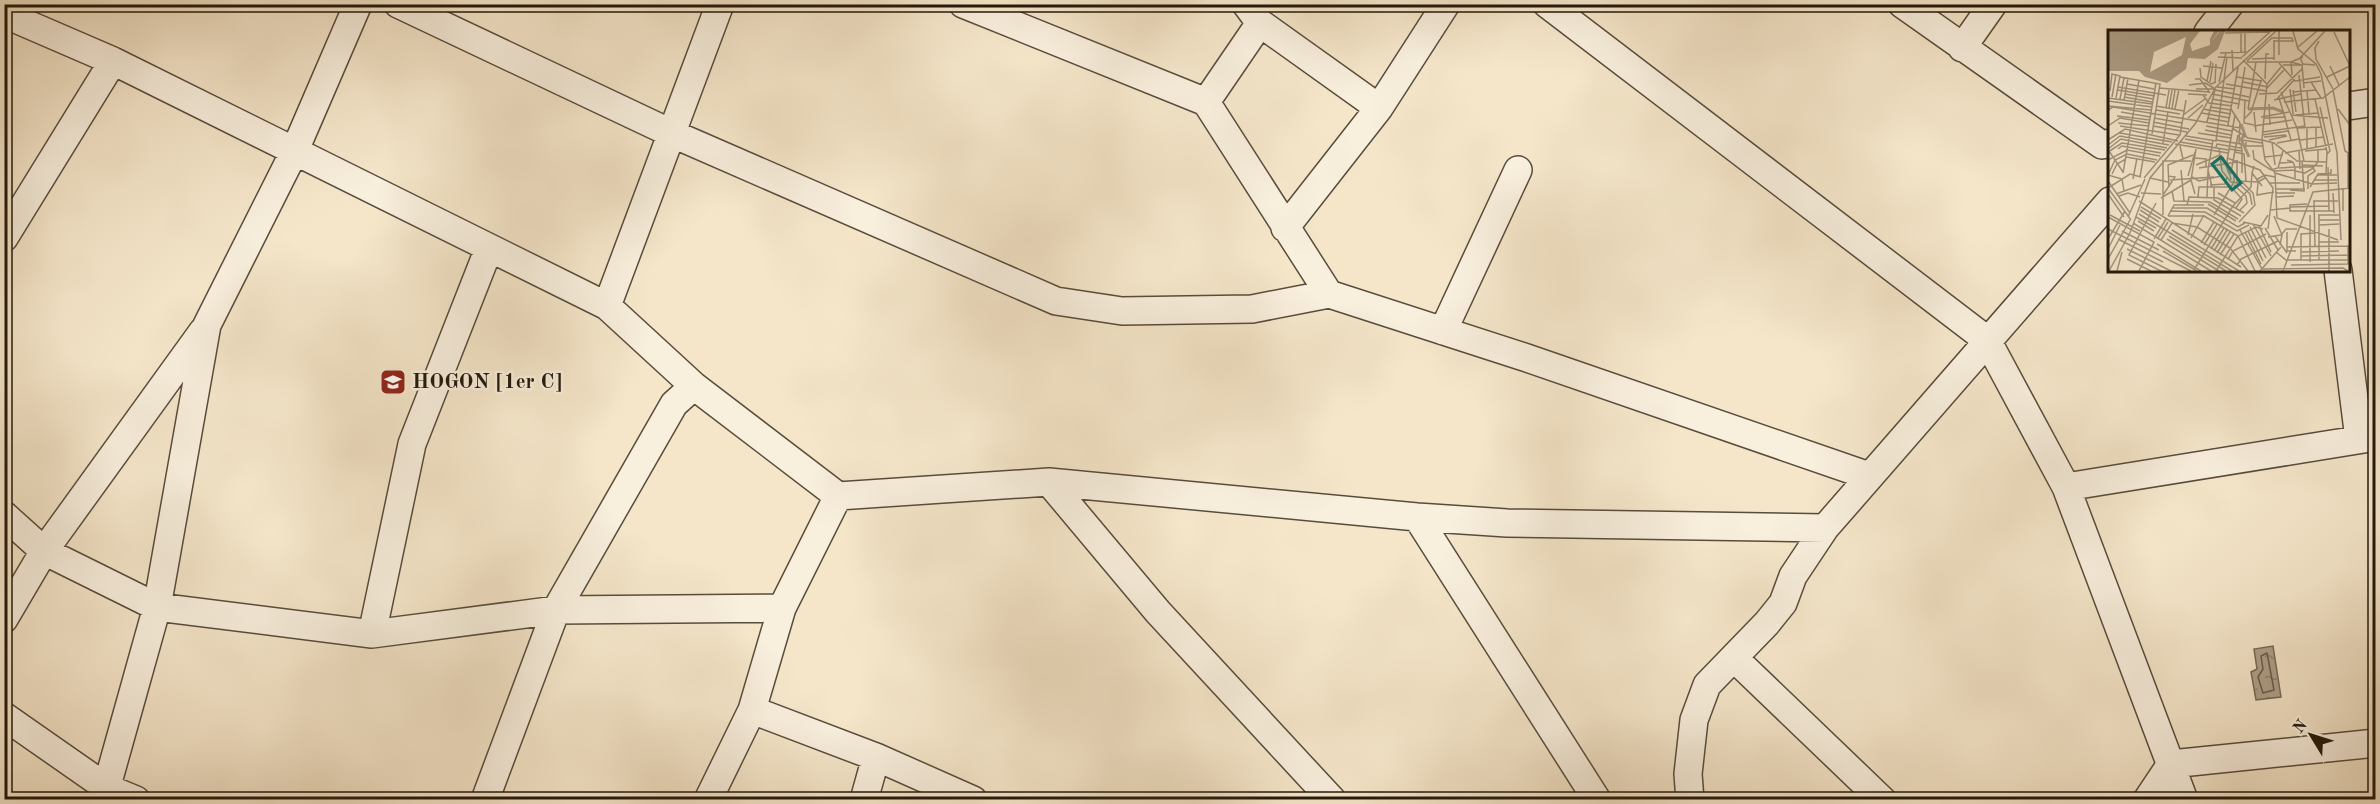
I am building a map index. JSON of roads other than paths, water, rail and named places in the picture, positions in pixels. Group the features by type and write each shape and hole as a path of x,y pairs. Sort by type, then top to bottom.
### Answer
{"street":[{"path":"4,619 44,551 207,326 295,150 358,4"},
{"path":"398,4 673,134 1056,301 1122,310 1252,309 1329,294 1869,476"},
{"path":"606,306 673,134 720,4"},
{"path":"963,4 1206,102 1329,294"},
{"path":"1285,228 1379,108 1446,4"},
{"path":"1547,4 1988,340 2066,487 2184,800"},
{"path":"1902,4 2102,145 2108,144"},
{"path":"1962,48 1993,4"},
{"path":"2210,30 2230,4"},
{"path":"4,14 113,61 606,306 694,386 838,496 1049,482 1417,518 1507,523 1825,528"},
{"path":"1206,102 1253,14 1379,108"},
{"path":"4,238 113,61"},
{"path":"2350,106 2376,102"},
{"path":"1443,331 1518,170"},
{"path":"1690,800 1688,774 1694,720 1707,685 1782,603 1793,576 1825,528 2108,203"},
{"path":"372,634 412,444 489,248"},
{"path":"2066,487 2367,438 2338,272"},
{"path":"105,794 157,608 207,326"},
{"path":"485,800 556,610 675,404 694,386"},
{"path":"1049,482 1158,612 1332,800"},
{"path":"708,800 752,710 782,608 838,496"},
{"path":"4,515 44,551 157,608 372,634 556,610 782,608"},
{"path":"1417,518 1597,800"},
{"path":"1734,658 1882,800"},
{"path":"752,710 876,757 973,800"},
{"path":"4,716 105,794 136,800"},
{"path":"2171,764 2376,743"},
{"path":"864,800 876,757"},
{"path":"2147,800 2171,764"}],"water":[{"path":"2273,646 2281,697 2256,700 2251,672 2257,669 2254,649"}],"place":[{"name":"HOGON [1er C]","path":"393,382"}]}
